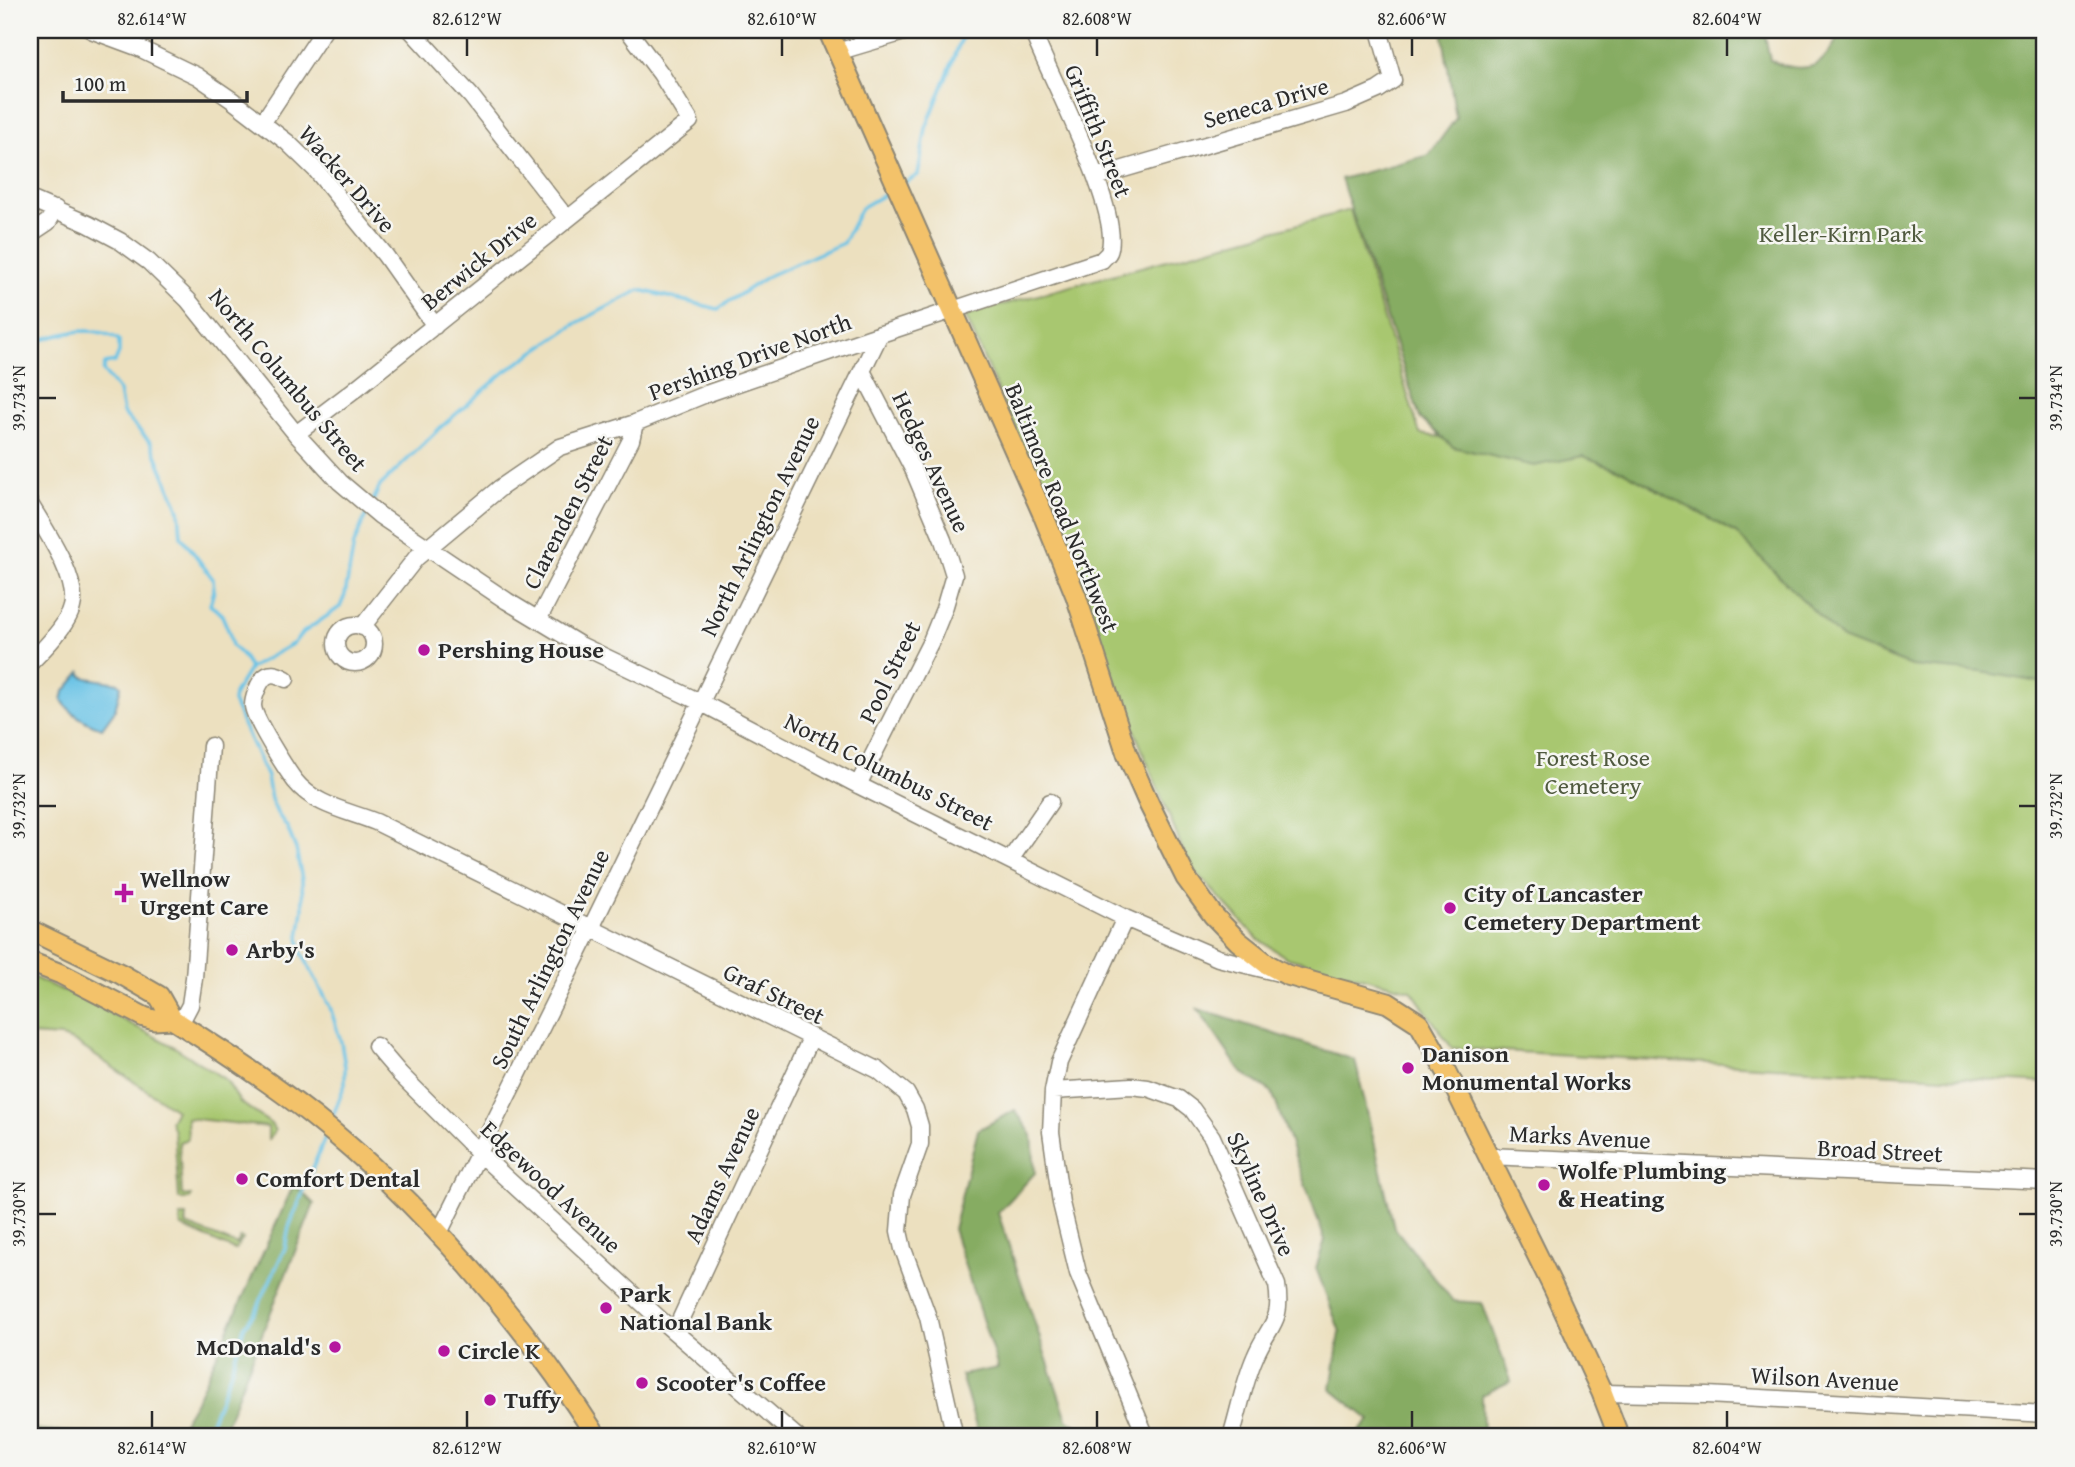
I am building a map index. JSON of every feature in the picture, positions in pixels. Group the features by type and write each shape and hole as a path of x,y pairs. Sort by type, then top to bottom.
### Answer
{"main road":[{"name":"Baltimore Road Northwest","path":"828,30 1042,512 1076,596 1127,754 1173,853 1186,878 1213,915 1252,953 1287,975"},
{"path":"30,930 121,974 159,996 176,1021 310,1114 356,1153 468,1267 549,1366 597,1437"},
{"path":"30,962 144,1017 176,1021"},
{"name":"North Columbus Street","path":"1287,975 1388,1003 1419,1023 1488,1156 1602,1393 1619,1437"}],"street":[{"name":"Wacker Drive","path":"91,30 137,47 197,76 263,122 316,170 390,262 435,326"},
{"path":"263,122 324,30"},
{"path":"411,30 471,96 567,219"},
{"name":"Berwick Drive","path":"296,434 690,121 661,74 628,30"},
{"path":"837,52 911,30"},
{"name":"Griffith Street","path":"1032,30 1096,177 1108,218 1109,252"},
{"name":"Seneca Drive","path":"1096,177 1346,104 1378,90 1393,80 1379,30"},
{"name":"North Columbus Street","path":"30,199 120,241 163,274 188,300 331,474 368,507 538,620 580,645 701,702 858,785 1125,918 1218,958 1287,975"},
{"path":"30,234 48,222 56,209"},
{"name":"Pershing Drive North","path":"362,627 416,558 500,488 560,447 635,423 706,394 880,334 1088,267 1102,260 1109,252"},
{"name":"North Arlington Avenue","path":"701,702 880,334"},
{"name":"Hedges Avenue","path":"862,371 913,469 943,540 954,575"},
{"name":"Clarenden Street","path":"538,620 631,440 635,423"},
{"path":"30,504 66,568 74,604 48,644 30,663"},
{"name":"Pool Street","path":"858,785 931,642 954,575"},
{"name":"Graf Street","path":"285,679 279,675 268,674 259,687 253,706 258,720 296,783 330,807 376,822 591,928 886,1075 906,1093 915,1108 920,1126 919,1144 902,1195 899,1231 928,1317 955,1437"},
{"name":"South Arlington Avenue","path":"438,1235 701,702"},
{"path":"176,1021 190,1004 194,978 211,746"},
{"path":"1010,860 1050,802"},
{"path":"1125,918 1059,1062 1053,1091 1051,1132 1068,1238 1091,1307 1146,1437"},
{"name":"Adams Avenue","path":"675,1331 811,1038"},
{"name":"Edgewood Avenue","path":"376,1046 400,1074 480,1154 675,1331 797,1437"},
{"name":"Skyline Drive","path":"1053,1091 1131,1086 1164,1092 1192,1109 1212,1137 1276,1284 1279,1300 1275,1323 1254,1358 1231,1437"},
{"name":"Marks Avenue","path":"1488,1156 1712,1166"},
{"name":"Broad Street","path":"1712,1166 2045,1181"},
{"name":"Wilson Avenue","path":"1602,1393 1707,1395 2045,1414"}],"green space":[{"name":"Keller-Kirn Park","path":"1442,30 1764,30 1770,60 1781,65 1802,68 1820,62 1844,30 2045,30 2045,683 1981,672 1911,666 1842,639 1736,533 1623,471 1583,456 1534,466 1453,447 1420,418 1341,179 1429,155 1456,118"},
{"name":"Forest Rose Cemetery","path":"1350,210 1420,434 1528,450 1607,451 2045,673 2045,1083 1452,1048 1411,990 1287,958 1258,939 1189,865 1119,693 1085,593 965,315"},
{"path":"30,976 95,1005 173,1046 226,1080 240,1102 271,1124 275,1131 268,1140 268,1127 187,1118 188,1139 179,1142 182,1195 191,1196 190,1199 179,1199 174,1131 170,1121 176,1110 75,1042 62,1037 30,1035"},
{"path":"1198,1009 1355,1060 1394,1227 1453,1301 1482,1303 1511,1381 1482,1395 1483,1437 1354,1437 1370,1420 1331,1389 1340,1332 1316,1268 1325,1240 1272,1092 1241,1072"},
{"path":"1015,1110 1032,1135 1035,1173 998,1213 1067,1419 1093,1437 979,1437 961,1375 998,1368 953,1229 978,1130"},
{"path":"294,1184 314,1204 221,1437 174,1437 197,1399"},
{"path":"181,1216 186,1216 186,1225 237,1245 240,1238 243,1239 235,1250 182,1227"},
{"path":"30,1429 95,1435 99,1437 30,1437"}],"water":[{"path":"81,672 82,676 87,678 118,683 121,686 115,710 102,728 79,717 62,700 64,692"}],"waterway":[{"path":"904,183 918,175 926,128 965,30"},
{"path":"372,503 380,486 441,427 506,371 577,323 640,290 718,309 768,276 843,243 861,208 892,190"},
{"path":"30,343 87,331 109,335 119,340 119,353 115,362 105,364 103,371 119,391 123,413 151,443 179,510 181,536 213,579 214,590 210,605 221,613 232,646 250,668 234,694 233,702 267,777 271,799 296,849 302,880 303,909 299,937 301,951 330,1007 341,1042 345,1084 331,1121"},
{"path":"250,668 294,643 301,634 340,607 345,595 354,544 368,510"},
{"path":"205,1437 230,1374 244,1327 257,1309 285,1248 289,1227 326,1135"}],"place":[{"name":"Pershing House","path":"424,650"},
{"name":"Wellnow Urgent Care","path":"124,893"},
{"name":"City of Lancaster Cemetery Department","path":"1450,908"},
{"name":"Arby's","path":"232,950"},
{"name":"Danison Monumental Works","path":"1408,1068"},
{"name":"Comfort Dental","path":"242,1179"},
{"name":"Wolfe Plumbing & Heating","path":"1544,1185"},
{"name":"Park National Bank","path":"606,1308"},
{"name":"McDonald's","path":"335,1347"},
{"name":"Circle K","path":"444,1351"},
{"name":"Scooter's Coffee","path":"642,1383"},
{"name":"Tuffy","path":"490,1400"}]}
